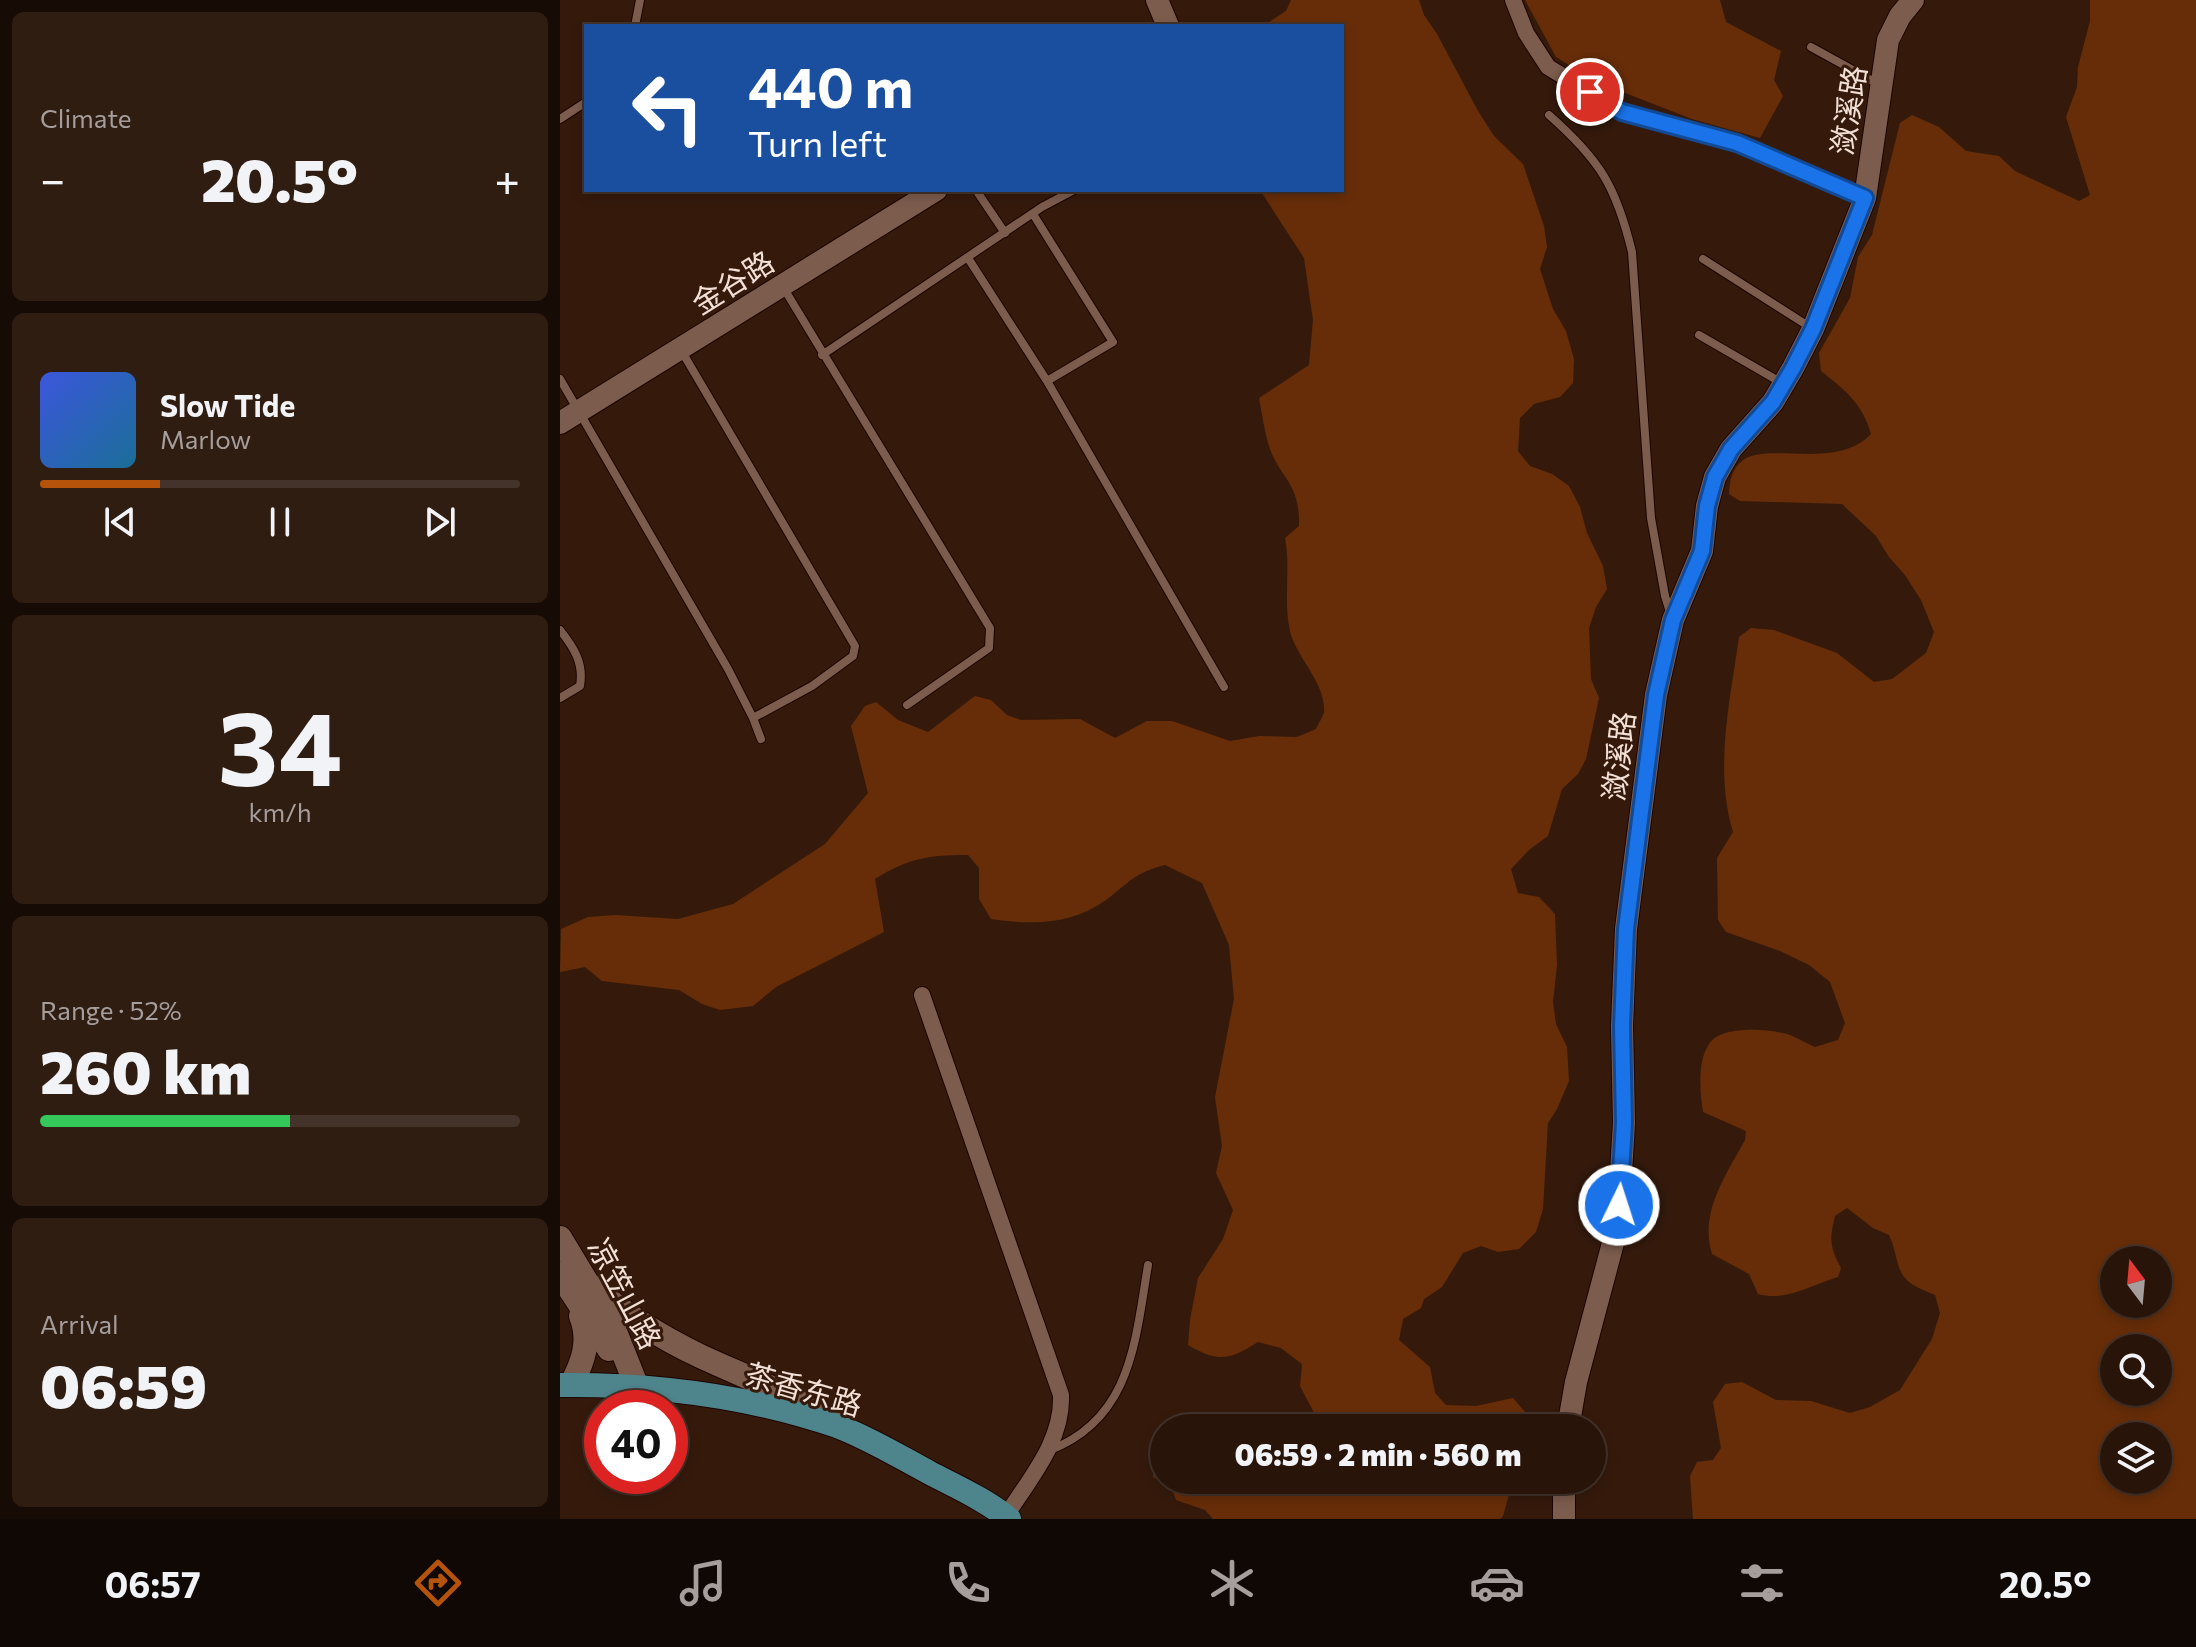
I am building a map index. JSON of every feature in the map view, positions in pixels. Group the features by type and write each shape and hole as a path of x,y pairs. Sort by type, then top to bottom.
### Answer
{"main road":[{"name":"凉笠山路","path":"560,1238 573,1283 637,1387"},
{"path":"566,1385 584,1357 586,1343 585,1327 573,1283"},
{"path":"573,1283 682,1346 777,1388 840,1427"},
{"name":"茶香东路","path":"566,1385 637,1387 739,1401 840,1427 925,1470 1008,1518"}],"street":[{"path":"1157,0 1167,24"},
{"path":"1513,0 1526,33 1548,67 1622,112 1737,143 1865,198"},
{"name":"潋溪路","path":"1570,1414 1613,1243 1619,1205 1624,1123 1622,1026 1626,929 1656,695 1673,620 1702,551 1707,506 1715,477 1731,449 1773,402 1813,329 1865,198 1888,40 1912,0"},
{"name":"金谷路","path":"560,423 933,192"},
{"path":"922,995 1061,1395 1062,1414 1057,1433 1008,1518"},
{"path":"1564,1494 1564,1519"}],"lane":[{"path":"635,24 640,0"},
{"path":"1811,47 1881,85"},
{"path":"560,119 584,103"},
{"path":"1549,115 1583,145 1604,174 1623,213 1634,265 1651,518 1665,596 1673,620"},
{"path":"977,192 1005,233"},
{"path":"822,355 1071,192"},
{"path":"1033,214 1113,342 1047,381"},
{"path":"968,258 1047,381 1224,687"},
{"path":"1703,259 1813,329"},
{"path":"782,286 990,628 989,648 907,705"},
{"path":"1699,335 1783,383"},
{"path":"680,349 855,646 853,656 812,686 753,718"},
{"path":"560,379 728,669 761,739"},
{"path":"560,630 574,647 583,670 580,686 560,698"},
{"path":"1047,1451 1087,1431 1106,1412 1117,1395 1140,1317 1148,1265"}],"shaded area":[{"path":"1291,0 1419,0 1424,15 1478,111 1494,136 1523,164 1544,226 1547,247 1540,269 1553,309 1566,331 1574,359 1573,383 1560,397 1534,404 1520,418 1518,451 1530,466 1552,474 1569,486 1603,566 1607,589 1596,607 1589,628 1591,679 1599,698 1586,759 1578,774 1562,789 1548,836 1511,869 1518,893 1539,897 1555,914 1557,965 1553,1002 1556,1024 1567,1047 1569,1081 1548,1123 1543,1209 1536,1232 1519,1249 1498,1252 1481,1246 1463,1253 1442,1287 1424,1299 1421,1308 1403,1319 1399,1340 1430,1367 1435,1393 1446,1405 1476,1406 1513,1398 1526,1414 1315,1414 1300,1386 1302,1364 1281,1348 1258,1342 1231,1356 1216,1357 1188,1345 1198,1278 1223,1239 1233,1210 1216,1173 1222,1146 1215,1097 1234,999 1229,945 1202,883 1165,865 1139,875 1106,900 1079,914 1051,921 1021,922 991,919 979,899 979,868 968,855 930,857 909,862 875,879 884,932 776,987 753,1006 720,1010 702,1004 679,990 602,981 585,967 560,972 561,929 588,917 615,915 678,919 733,904 825,844 868,793 851,726 865,706 876,702 898,720 928,732 975,696 991,700 1007,715 1021,720 1080,719 1115,738 1147,721 1172,721 1230,741 1259,736 1297,737 1316,729 1324,712 1323,701 1316,680 1293,641 1288,619 1285,538 1299,526 1296,499 1268,443 1259,398 1309,365 1313,320 1304,258 1261,192 1344,192 1344,24 1266,24 1286,11"},
{"path":"1525,0 1720,0 1726,22 1781,51 1774,80 1783,96 1760,138 1692,119 1597,82 1556,57"},
{"path":"2090,0 2196,0 2196,1519 1693,1519 1690,1476 1697,1462 1713,1460 1721,1448 1713,1402 1725,1384 1742,1382 1776,1400 1811,1401 1850,1413 1870,1407 1900,1390 1932,1339 1940,1313 1935,1295 1912,1284 1903,1275 1889,1235 1873,1228 1847,1208 1835,1216 1832,1231 1833,1249 1841,1268 1838,1277 1798,1292 1779,1296 1758,1294 1749,1274 1712,1254 1709,1224 1712,1209 1716,1195 1745,1140 1746,1131 1703,1112 1701,1068 1709,1044 1715,1038 1734,1031 1757,1030 1787,1034 1815,1047 1838,1040 1845,1023 1830,982 1809,965 1780,951 1726,932 1718,920 1717,858 1733,832 1727,808 1724,759 1739,637 1751,628 1774,630 1837,653 1874,682 1892,679 1926,653 1934,632 1921,600 1905,575 1876,536 1842,504 1740,501 1729,494 1732,476 1738,464 1753,456 1840,451 1857,445 1871,434 1858,406 1821,371 1819,353 1850,298 1858,257 1872,235 1900,123 1912,115 1939,127 1966,151 1999,156 2015,171 2079,201 2090,195 2066,117 2077,87 2078,67 2090,21"},
{"path":"1174,1494 1509,1494 1500,1519 1213,1519 1205,1510 1176,1500"}],"route":[{"path":"1590,92 1622,112 1737,143 1865,198 1813,329 1793,368 1773,402 1731,449 1715,477 1707,506 1702,551 1673,620 1656,695 1626,929 1622,1026 1624,1123 1619,1205"}]}
